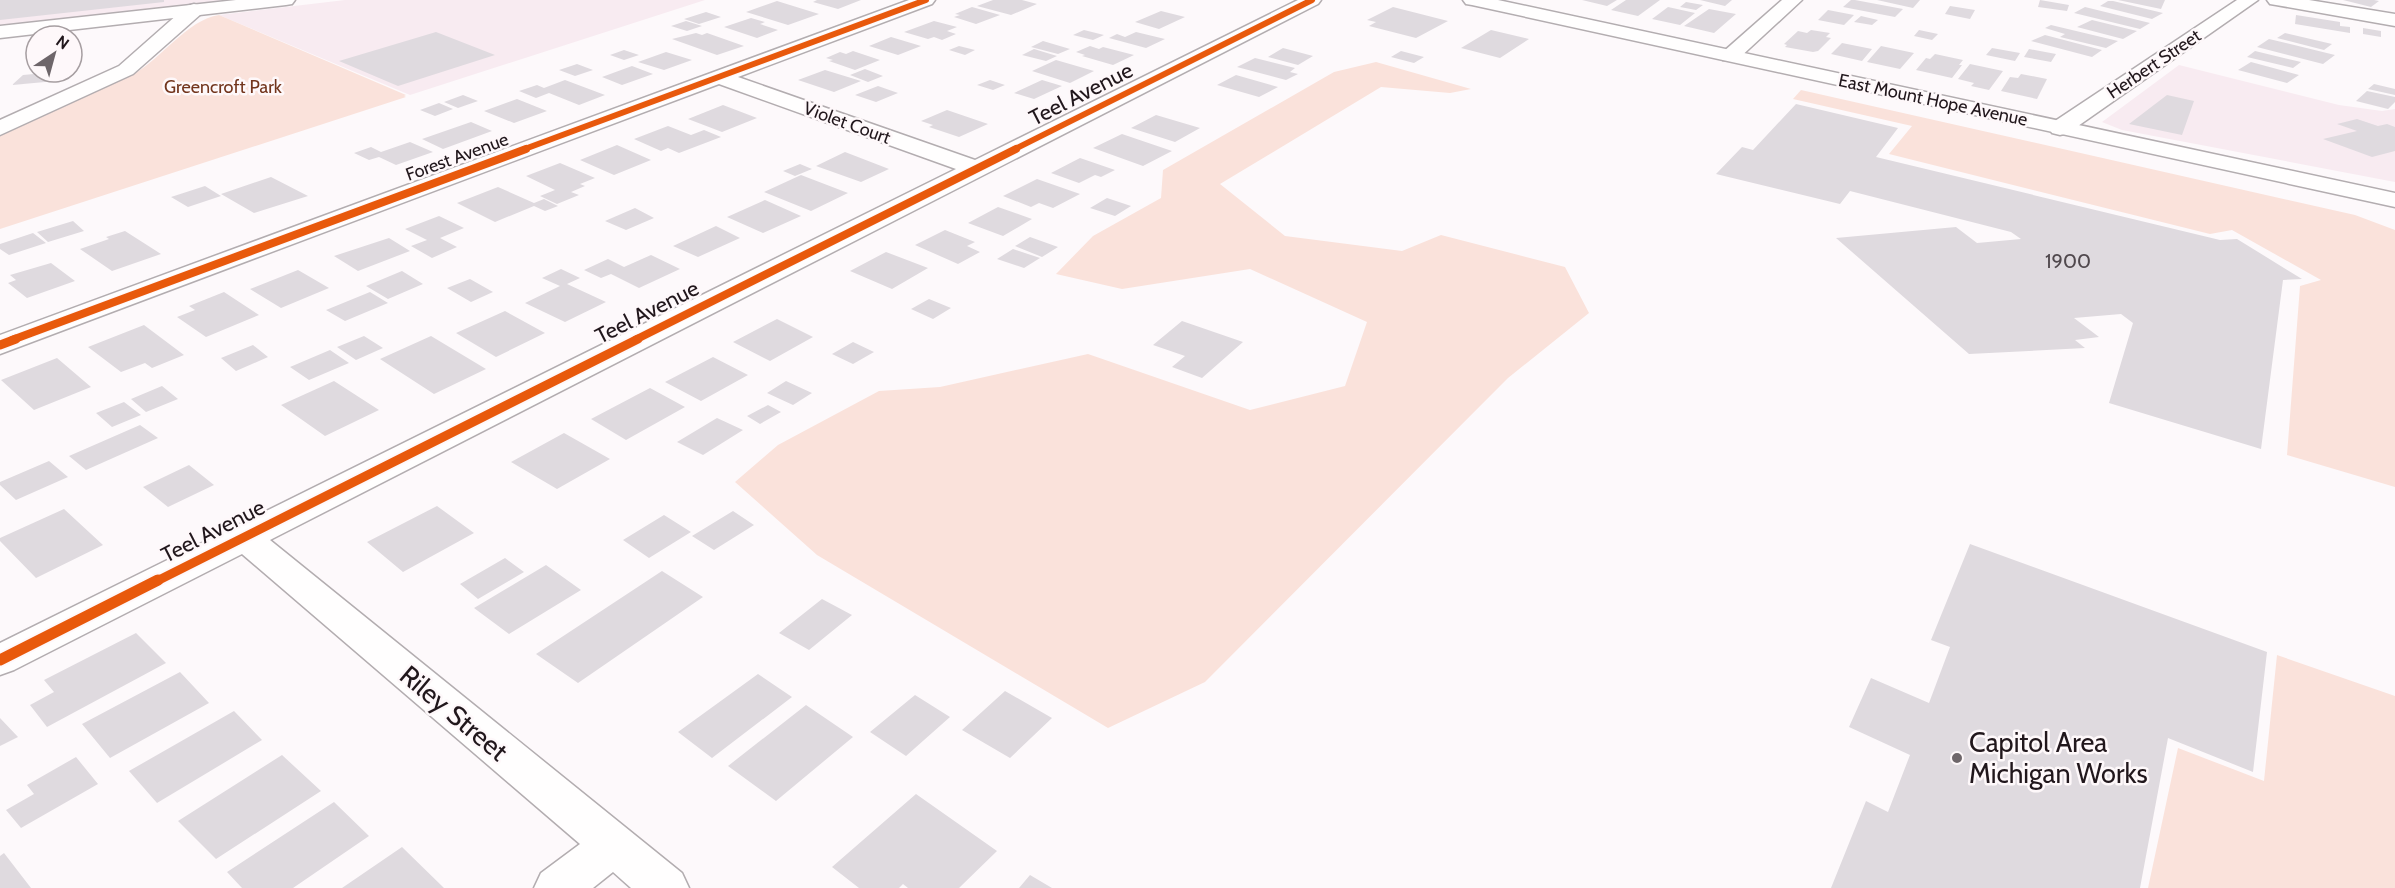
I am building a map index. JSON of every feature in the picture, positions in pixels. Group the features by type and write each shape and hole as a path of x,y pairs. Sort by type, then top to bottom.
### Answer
{"street":[{"path":"0,32 286,0"},
{"name":"Forest Avenue","path":"0,345 926,0"},
{"name":"Teel Avenue","path":"0,660 1312,0"},
{"name":"East Mount Hope Avenue","path":"1472,0 2395,200"},
{"path":"1730,56 1793,0"},
{"name":"Herbert Street","path":"2060,128 2248,0"},
{"path":"2276,0 2395,20"},
{"path":"0,129 126,70 194,10"},
{"name":"Violet Court","path":"718,77 976,168"},
{"name":"Riley Street","path":"244,537 665,888"},
{"path":"558,888 613,845"}],"shaded area":[{"path":"0,0 230,0 0,26"},
{"path":"345,0 705,0 410,95 219,15"},
{"path":"2179,65 2339,105 2382,111 2395,109 2395,182 2122,130 2102,122"}],"green space":[{"name":"Greencroft Park","path":"219,15 406,95 404,96 406,97 0,229 0,136 134,74 196,24"},
{"path":"1376,62 1471,89 1450,93 1381,87 1220,184 1285,236 1402,251 1441,235 1565,267 1589,313 1508,378 1205,682 1108,728 817,555 735,482 778,445 879,391 940,387 1088,354 1250,410 1345,386 1367,322 1250,269 1122,289 1056,274 1093,236 1161,198 1163,170 1334,72"},
{"path":"1801,90 2355,215 2395,230 2395,487 2287,455 2300,286 2321,280 2232,230 2210,234 1889,154 1912,126 1793,99"},
{"path":"2277,655 2395,696 2395,888 2148,888 2178,748 2264,781"}],"building":[{"path":"0,0 164,0 164,2 0,20"},
{"path":"817,0 861,0 838,9 813,2"},
{"path":"993,0 1022,0 1037,4 1011,15 977,6"},
{"path":"1582,0 1617,0 1607,6"},
{"path":"1626,0 1660,0 1638,16 1611,10"},
{"path":"1700,0 1732,0 1725,6"},
{"path":"1851,0 1903,9 1895,17 1843,7"},
{"path":"1877,0 1920,0 1913,8"},
{"path":"2040,0 2069,5 2067,11 2038,7"},
{"path":"2118,0 2165,0 2161,9"},
{"path":"2343,0 2374,0 2379,1 2371,7"},
{"path":"777,1 819,14 788,25 746,12"},
{"path":"2108,1 2163,13 2152,19 2100,6"},
{"path":"1686,2 1703,5 1696,10 1680,7"},
{"path":"1950,6 1975,10 1970,19 1945,14"},
{"path":"972,7 1000,15 976,24 954,17 960,15 955,14"},
{"path":"1393,7 1448,21 1416,38 1369,26 1376,22 1367,20"},
{"path":"1668,7 1695,13 1680,25 1652,19"},
{"path":"2085,7 2150,23 2140,29 2074,13"},
{"path":"1709,9 1736,14 1714,33 1684,26"},
{"path":"1828,10 1854,15 1844,25 1818,20"},
{"path":"1161,11 1185,17 1159,29 1135,22"},
{"path":"706,12 721,17 699,24 684,19"},
{"path":"2296,15 2340,22 2340,26 2350,27 2350,33 2295,24"},
{"path":"1861,16 1878,20 1872,25 1854,22"},
{"path":"751,18 765,22 760,24 778,30 757,38 724,27"},
{"path":"2092,20 2137,31 2123,39 2077,27"},
{"path":"686,21 702,26 687,31 671,26"},
{"path":"934,21 957,27 947,31 956,34 942,40 934,37 928,39 904,32"},
{"path":"2051,25 2118,41 2106,48 2060,37 2065,34 2045,28"},
{"path":"2363,28 2381,31 2381,37 2363,34"},
{"path":"1084,30 1104,35 1093,40 1073,35"},
{"path":"1491,30 1529,39 1500,58 1461,48"},
{"path":"1811,30 1830,33 1826,37 1831,38 1818,51 1813,52 1785,47 1787,45 1784,44 1798,31 1807,33"},
{"path":"1919,30 1938,34 1932,40 1914,36"},
{"path":"436,32 495,55 398,86 339,61"},
{"path":"1136,32 1165,39 1146,48 1109,38 1117,34 1125,37"},
{"path":"696,33 702,35 707,33 744,46 717,55 672,39"},
{"path":"2285,33 2332,44 2324,50 2277,38"},
{"path":"2045,35 2102,50 2092,57 2031,41"},
{"path":"891,37 921,46 898,55 869,46"},
{"path":"2269,39 2335,55 2323,64 2257,47"},
{"path":"1043,41 1070,49 1058,54 1031,47"},
{"path":"1842,43 1872,49 1862,61 1831,54"},
{"path":"959,46 975,50 965,55 949,50"},
{"path":"1090,46 1134,55 1113,65 1076,52"},
{"path":"1881,46 1914,53 1900,69 1867,62"},
{"path":"1283,48 1313,56 1298,65 1268,57"},
{"path":"1992,48 2020,53 2015,61 1986,55"},
{"path":"1034,49 1057,56 1046,61 1022,55"},
{"path":"2029,49 2056,54 2051,62 2024,57"},
{"path":"624,50 639,55 624,60 610,55"},
{"path":"853,51 880,60 855,70 826,58 840,52 846,54"},
{"path":"1401,51 1424,57 1414,63 1391,57"},
{"path":"2255,51 2301,62 2293,68 2247,57"},
{"path":"666,52 692,60 664,70 638,62"},
{"path":"1935,54 1963,60 1952,78 1916,70 1926,58 1930,59"},
{"path":"1255,58 1295,68 1290,72 1298,74 1286,80 1237,67"},
{"path":"1056,60 1094,71 1070,83 1032,71"},
{"path":"2251,62 2299,75 2287,83 2238,70"},
{"path":"577,64 593,70 575,76 559,70"},
{"path":"1970,64 2003,71 1989,90 1971,86 1974,83 1958,79"},
{"path":"632,66 653,74 622,85 602,77"},
{"path":"865,69 883,76 868,82 850,75"},
{"path":"825,70 861,81 834,92 798,80"},
{"path":"2021,74 2047,79 2037,99 2001,91 2010,77 2018,78"},
{"path":"23,75 24,84 12,85"},
{"path":"1236,75 1278,87 1259,97 1217,85"},
{"path":"565,80 605,95 579,105 549,93 536,98 519,91 537,85 544,88"},
{"path":"990,80 1005,85 993,90 977,85"},
{"path":"1042,80 1062,86 1034,99 1014,93"},
{"path":"2374,84 2395,89 2395,95 2368,89"},
{"path":"878,86 898,93 876,102 855,95"},
{"path":"2367,91 2395,97 2395,102 2388,109 2356,101"},
{"path":"463,95 478,101 458,108 444,102"},
{"path":"2167,95 2194,101 2182,135 2129,124"},
{"path":"517,99 547,111 514,123 484,111"},
{"path":"439,103 453,109 435,116 420,110"},
{"path":"1796,104 1898,128 1876,157 2220,240 2237,239 2302,279 2283,280 2261,449 2109,403 2133,323 2121,314 2074,318 2099,337 2075,340 2085,348 1969,354 1836,238 1956,227 1977,243 2021,239 2011,232 1850,191 1840,204 1716,174 1742,147 1753,150"},
{"path":"723,105 757,118 722,132 688,119"},
{"path":"947,110 988,124 959,137 929,127 933,125 921,121"},
{"path":"1156,115 1200,128 1175,142 1131,128"},
{"path":"2357,119 2378,126 2387,124 2395,127 2395,151 2372,157 2323,139 2357,131 2337,124"},
{"path":"471,122 492,131 443,149 422,139"},
{"path":"668,126 691,135 704,130 721,137 679,153 668,148 661,151 634,139"},
{"path":"1122,134 1172,151 1143,166 1093,148"},
{"path":"410,142 433,152 396,165 379,157 369,160 354,153 371,147 381,152"},
{"path":"617,145 651,160 614,175 580,160"},
{"path":"845,152 889,169 861,182 816,166"},
{"path":"1080,158 1115,170 1101,177 1095,175 1079,183 1051,173"},
{"path":"560,163 595,178 580,184 585,186 571,192 579,195 557,204 540,196 555,190 526,176"},
{"path":"800,164 812,169 795,176 783,171"},
{"path":"801,175 848,193 811,211 764,192"},
{"path":"271,177 308,196 254,213 221,194"},
{"path":"1037,179 1080,194 1053,208 1039,203 1031,207 1003,196"},
{"path":"205,186 221,196 188,207 171,197"},
{"path":"498,187 534,203 544,199 558,206 545,211 534,206 495,222 457,203"},
{"path":"1107,198 1131,206 1115,216 1090,208"},
{"path":"765,200 801,216 763,233 727,217"},
{"path":"998,207 1032,219 1003,236 968,223"},
{"path":"635,208 654,218 626,230 605,221"},
{"path":"439,216 464,228 440,238 457,247 432,258 411,246 427,240 405,229"},
{"path":"73,221 84,231 48,242 37,232"},
{"path":"716,226 740,238 698,257 673,246"},
{"path":"945,230 975,242 967,246 980,252 958,264 915,245"},
{"path":"125,231 161,254 112,271 80,249 109,239 106,237"},
{"path":"33,233 46,243 9,255 0,249 0,244"},
{"path":"1030,237 1058,247 1042,257 1015,246"},
{"path":"389,238 410,251 358,271 334,256"},
{"path":"1013,249 1040,258 1024,268 997,259"},
{"path":"886,252 928,268 892,289 850,271"},
{"path":"651,255 680,269 639,288 611,274 601,278 584,270 608,259 624,267"},
{"path":"51,263 75,281 27,298 8,283 16,280 10,275"},
{"path":"561,269 580,278 567,284 606,302 565,322 525,303 560,286 542,278"},
{"path":"298,270 329,288 281,308 250,289"},
{"path":"402,271 423,284 388,299 366,286"},
{"path":"470,279 493,292 471,302 447,288"},
{"path":"224,292 259,315 206,337 177,317 195,310 189,306"},
{"path":"370,292 388,303 345,321 326,310"},
{"path":"929,299 951,308 933,319 911,309"},
{"path":"505,311 545,333 496,357 456,333"},
{"path":"777,319 813,337 770,361 733,342"},
{"path":"1182,321 1243,342 1202,378 1172,367 1185,356 1153,345"},
{"path":"144,325 184,355 152,368 145,363 121,372 88,347"},
{"path":"364,336 383,348 356,360 337,347"},
{"path":"431,336 486,369 434,394 380,359"},
{"path":"853,342 874,352 853,364 832,354"},
{"path":"253,345 268,357 236,371 221,358"},
{"path":"330,350 349,363 309,380 290,367"},
{"path":"713,357 748,375 701,401 665,382"},
{"path":"57,358 91,387 34,410 1,380"},
{"path":"334,381 379,410 325,436 281,405"},
{"path":"786,381 812,393 793,405 767,393"},
{"path":"162,386 178,399 146,412 131,399"},
{"path":"650,388 685,407 626,440 591,419"},
{"path":"124,402 141,415 112,427 96,413"},
{"path":"768,405 781,412 760,424 747,416"},
{"path":"717,418 743,430 703,455 677,442"},
{"path":"140,425 158,438 86,470 69,456"},
{"path":"564,433 610,459 557,489 511,462"},
{"path":"49,461 68,477 16,500 0,485 0,482"},
{"path":"189,465 214,485 168,507 143,487"},
{"path":"437,506 474,533 403,572 367,542"},
{"path":"64,509 103,545 36,578 0,541 0,538"},
{"path":"733,511 754,525 714,550 692,536"},
{"path":"664,515 691,532 649,558 623,540"},
{"path":"1970,544 2267,652 2253,772 2168,738 2140,888 1831,888 1866,801 1888,812 1910,755 1849,727 1871,678 1929,703 1950,647 1931,640"},
{"path":"505,558 524,572 478,599 460,584"},
{"path":"546,565 581,590 509,634 474,608"},
{"path":"662,571 703,597 578,683 536,654"},
{"path":"822,599 852,615 809,650 779,633"},
{"path":"136,633 166,663 47,727 30,705 54,692 44,680"},
{"path":"180,672 209,703 110,758 82,724"},
{"path":"758,674 792,697 712,758 678,732"},
{"path":"1005,691 1052,718 1010,758 962,730"},
{"path":"915,695 950,717 906,756 870,732"},
{"path":"806,705 853,737 776,801 728,766"},
{"path":"234,711 262,740 157,803 129,771"},
{"path":"0,718 18,737 0,746"},
{"path":"282,755 321,791 216,859 178,821"},
{"path":"76,757 98,784 21,828 6,810 34,794 27,785"},
{"path":"916,794 997,851 959,888 908,888 903,884 899,888 859,888 832,867"},
{"path":"334,802 369,836 293,888 242,888 227,872"},
{"path":"402,847 444,888 342,888"},
{"path":"4,853 31,888 0,888 0,856"},
{"path":"1030,875 1052,888 1019,888"}],"cycle path":[{"path":"0,345 926,0"},
{"path":"0,660 1312,0"}],"place":[{"name":"Capitol Area Michigan Works","path":"1957,758"}]}
